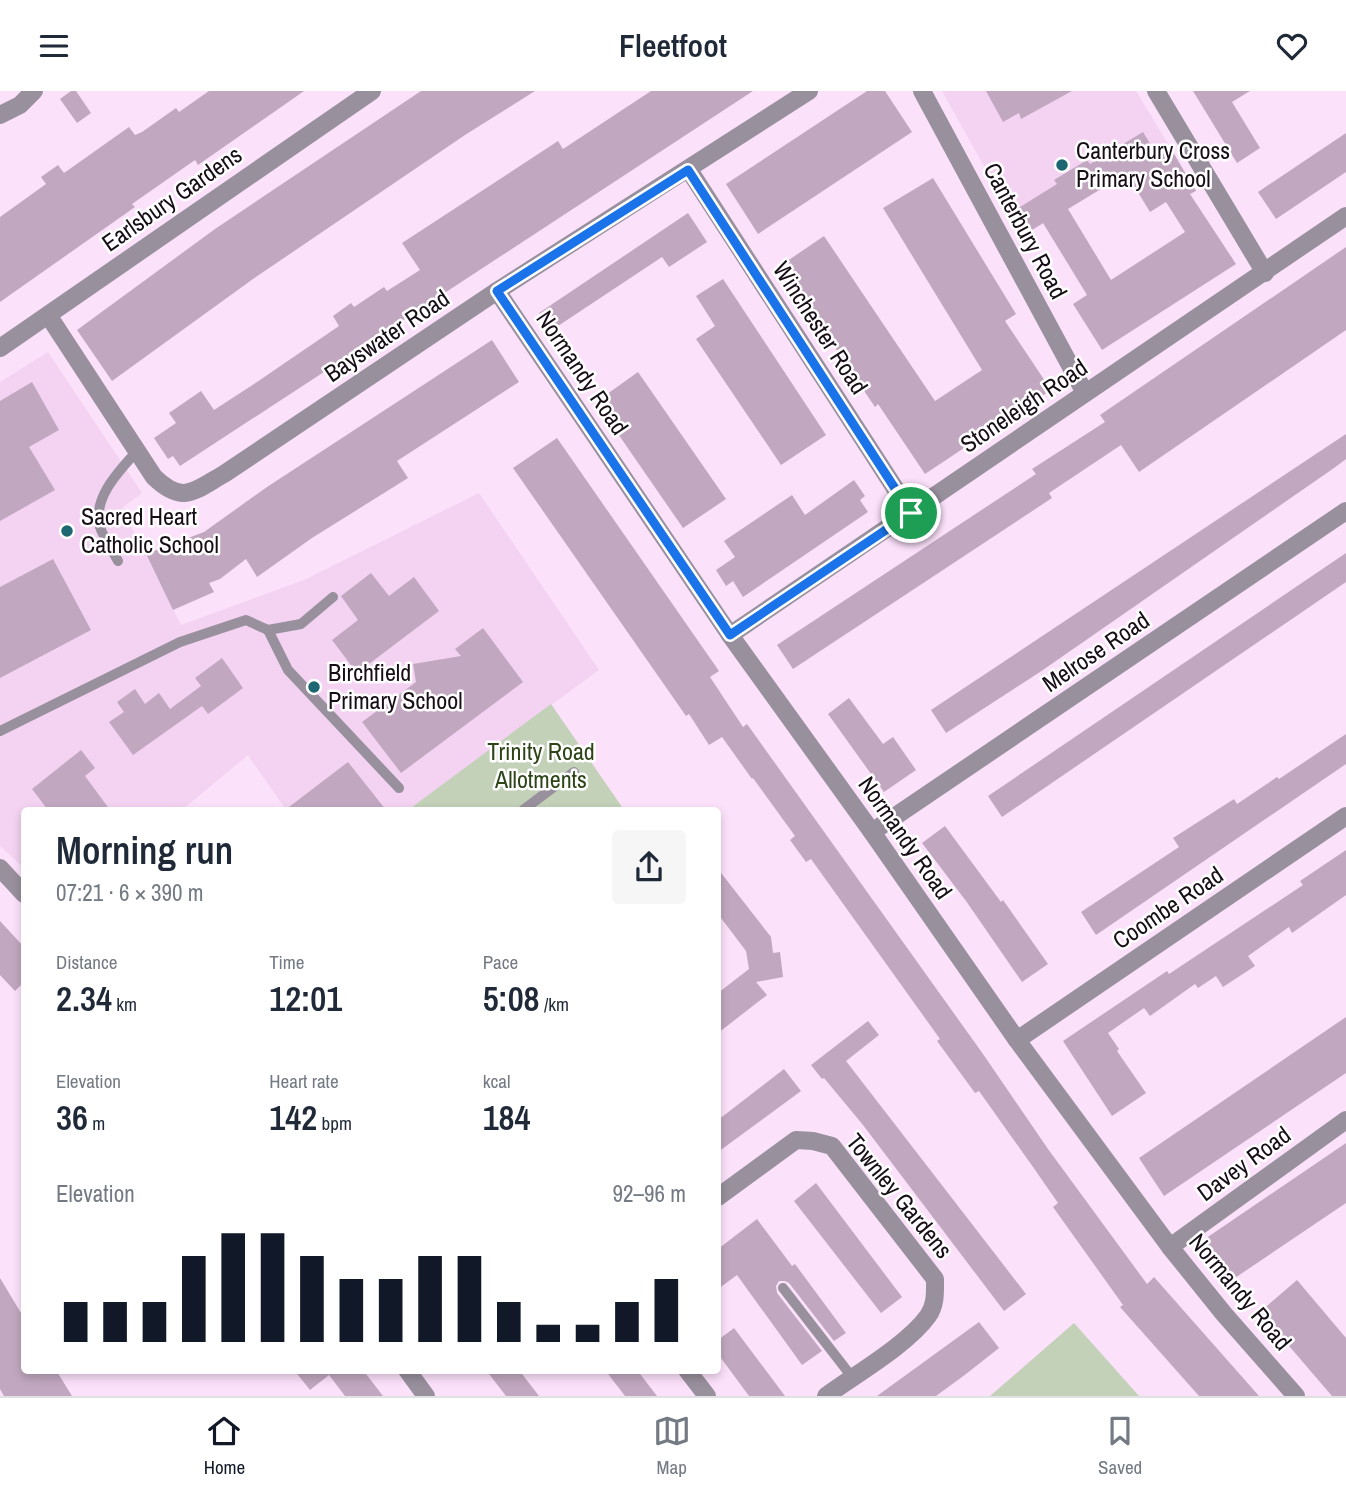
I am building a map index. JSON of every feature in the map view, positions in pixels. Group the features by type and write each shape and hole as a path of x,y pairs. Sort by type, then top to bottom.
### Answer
{"street":[{"path":"0,115 20,105 34,91"},
{"name":"Earlsbury Gardens","path":"0,348 372,91"},
{"name":"Bayswater Road","path":"48,315 154,478 168,491 189,494 224,474 497,291 809,91"},
{"name":"Canterbury Road","path":"922,91 1085,393"},
{"path":"1156,91 1265,273"},
{"name":"Winchester Road","path":"688,170 911,513"},
{"name":"Stoneleigh Road","path":"730,635 1346,216"},
{"name":"Normandy Road","path":"497,291 730,635 1017,1040 1170,1247 1296,1396"},
{"name":"Melrose Road","path":"872,832 1346,511"},
{"name":"Coombe Road","path":"1017,1040 1346,816"},
{"path":"0,868 21,891"},
{"name":"Davey Road","path":"1170,1247 1346,1120"},
{"name":"Townley Gardens","path":"721,1196 796,1140 832,1146 936,1279 935,1298 929,1314 908,1336 826,1396"},
{"path":"410,1374 426,1396"},
{"path":"690,1374 708,1396"}],"lane":[{"path":"118,561 100,527 99,516 103,497 114,478 136,451"},
{"path":"0,731 180,642 246,620 268,630 302,624 332,597"},
{"path":"268,630 288,670 399,787"},
{"path":"527,807 574,772"},
{"path":"783,1289 852,1377"}],"shaded area":[{"name":"Canterbury Cross Primary School","path":"942,91 1136,91 1170,147 1023,236"},
{"name":"Birchfield Primary School","path":"48,352 142,493 122,508 181,625 304,580 479,493 599,670 412,807 284,807 248,755 186,807 21,807 21,865 0,846 0,382"}],"green space":[{"name":"Trinity Road Allotments","path":"551,704 622,807 412,807"},
{"path":"1074,1323 1139,1396 990,1396"}],"building":[{"path":"71,91 76,91 91,113 77,123 60,99"},
{"path":"209,91 304,91 198,165 195,160 132,204 135,207 0,302 0,217 46,184 41,177 58,165 64,173 129,127 135,135 142,132 176,108 179,112"},
{"path":"421,91 535,91 465,135 253,279 112,381 77,330 215,229"},
{"path":"651,91 753,91 380,335 379,333 352,351 353,353 180,466 173,456 168,459 154,438 176,423 169,413 201,391 214,410 254,384 339,326 333,316 351,303 354,307 384,287 387,291 420,270 402,243 558,141 563,149"},
{"path":"867,91 885,91 912,132 758,234 726,184"},
{"path":"986,91 1072,91 1021,119 1019,113 1003,122"},
{"path":"1193,91 1250,91 1232,102 1260,148 1237,163"},
{"path":"1143,132 1157,155 1170,147 1196,191 1190,194 1236,264 1102,350 1073,304 1087,295 1043,223 1029,232 1015,210 1057,184 1054,180 1087,160 1090,164","holes":["1124,175 1130,185 1133,184 1150,212 1166,202 1185,232 1111,280 1068,209"]},
{"path":"1346,133 1346,172 1276,219 1258,192"},
{"path":"933,178 1016,314 1005,321 1051,390 925,474 878,404 875,407 780,266 824,236 935,401 982,370 883,208"},
{"path":"688,213 707,242 669,267 662,257 552,330 539,313"},
{"path":"1346,247 1346,330 1139,472 1121,445 1049,493 1052,498 793,669 777,645 1036,474 1032,469 1105,422 1100,415"},
{"path":"723,279 826,435 781,465 696,339 715,326 696,296"},
{"path":"492,340 519,382 397,461 408,478 312,538 257,577 246,559 220,579 209,583 214,592 173,610 146,554 204,532 267,487"},
{"path":"638,372 726,499 683,528 596,402"},
{"path":"32,382 59,430 29,447 55,490 0,521 0,401"},
{"path":"1346,434 1346,459 1334,468 1040,672 946,733 931,710"},
{"path":"557,438 719,671 710,677 743,727 747,724 1048,1149 1147,1284 1154,1277 1259,1396 1199,1396 1120,1307 1123,1305 1053,1207 1058,1203 979,1091 975,1093 937,1041 940,1039 811,859 806,862 790,840 795,836 753,778 722,737 709,745 689,714 686,716 513,468"},
{"path":"854,480 865,496 860,500 868,512 743,597 733,581 726,586 716,570 735,557 724,541 792,495 805,515"},
{"path":"1346,553 1346,582 1002,817 988,796"},
{"path":"53,559 91,630 0,678 0,587"},
{"path":"371,573 389,596 414,577 439,611 357,673 332,640 358,620 341,596"},
{"path":"483,628 523,682 401,773 362,722 416,682 413,664 461,656 455,649"},
{"path":"222,658 243,688 208,714 202,706 133,755 109,722 124,712 117,702 135,689 145,704 159,693 170,709 201,686 195,678"},
{"path":"849,698 883,744 893,737 916,770 884,792 828,714"},
{"path":"1346,734 1346,764 1096,935 1081,912 1179,847 1173,838 1234,799 1237,804 1277,777 1279,779"},
{"path":"81,750 95,768 85,776 108,807 46,807 32,789"},
{"path":"348,762 384,807 289,807"},
{"path":"945,826 1001,902 1003,900 1048,964 1022,982 922,843"},
{"path":"1346,850 1346,895 1292,933 1289,927 1248,956 1255,966 1223,987 1216,976 1198,988 1195,984 1150,1016 1144,1008 1108,1033 1146,1093 1112,1116 1063,1041 1303,885 1300,881"},
{"path":"721,873 771,937 773,953 780,952 783,977 756,982 767,995 721,1031 721,991 749,969 746,951 721,918"},
{"path":"0,921 21,944 21,985 15,991 0,975"},
{"path":"1346,1017 1346,1073 1164,1196 1139,1158"},
{"path":"868,1021 879,1035 846,1061 1026,1294 1004,1311 863,1125 811,1065"},
{"path":"784,1069 801,1091 721,1150 721,1118"},
{"path":"1346,1143 1346,1203 1226,1284 1199,1243"},
{"path":"816,1183 902,1297 881,1313 794,1201"},
{"path":"757,1219 792,1266 795,1264 846,1333 834,1341 789,1283 779,1281 776,1286 777,1293 822,1351 802,1365 737,1275 721,1287 721,1247"},
{"path":"0,1278 21,1313 21,1374 58,1374 72,1396 4,1396 0,1389"},
{"path":"1297,1280 1346,1338 1346,1396 1332,1396 1260,1312"},
{"path":"979,1322 999,1348 936,1396 877,1396"},
{"path":"734,1328 785,1396 749,1396 721,1358 721,1338"},
{"path":"297,1374 366,1374 383,1396 345,1396 329,1375 310,1390"},
{"path":"489,1374 522,1374 539,1396 506,1396"},
{"path":"608,1374 640,1374 657,1396 625,1396"}],"place":[{"name":"Canterbury Cross Primary School","path":"1062,165"},
{"name":"Sacred Heart Catholic School","path":"67,531"},
{"name":"Birchfield Primary School","path":"314,687"}],"route":[{"path":"688,170 911,513 730,635 497,291 688,170"}]}
